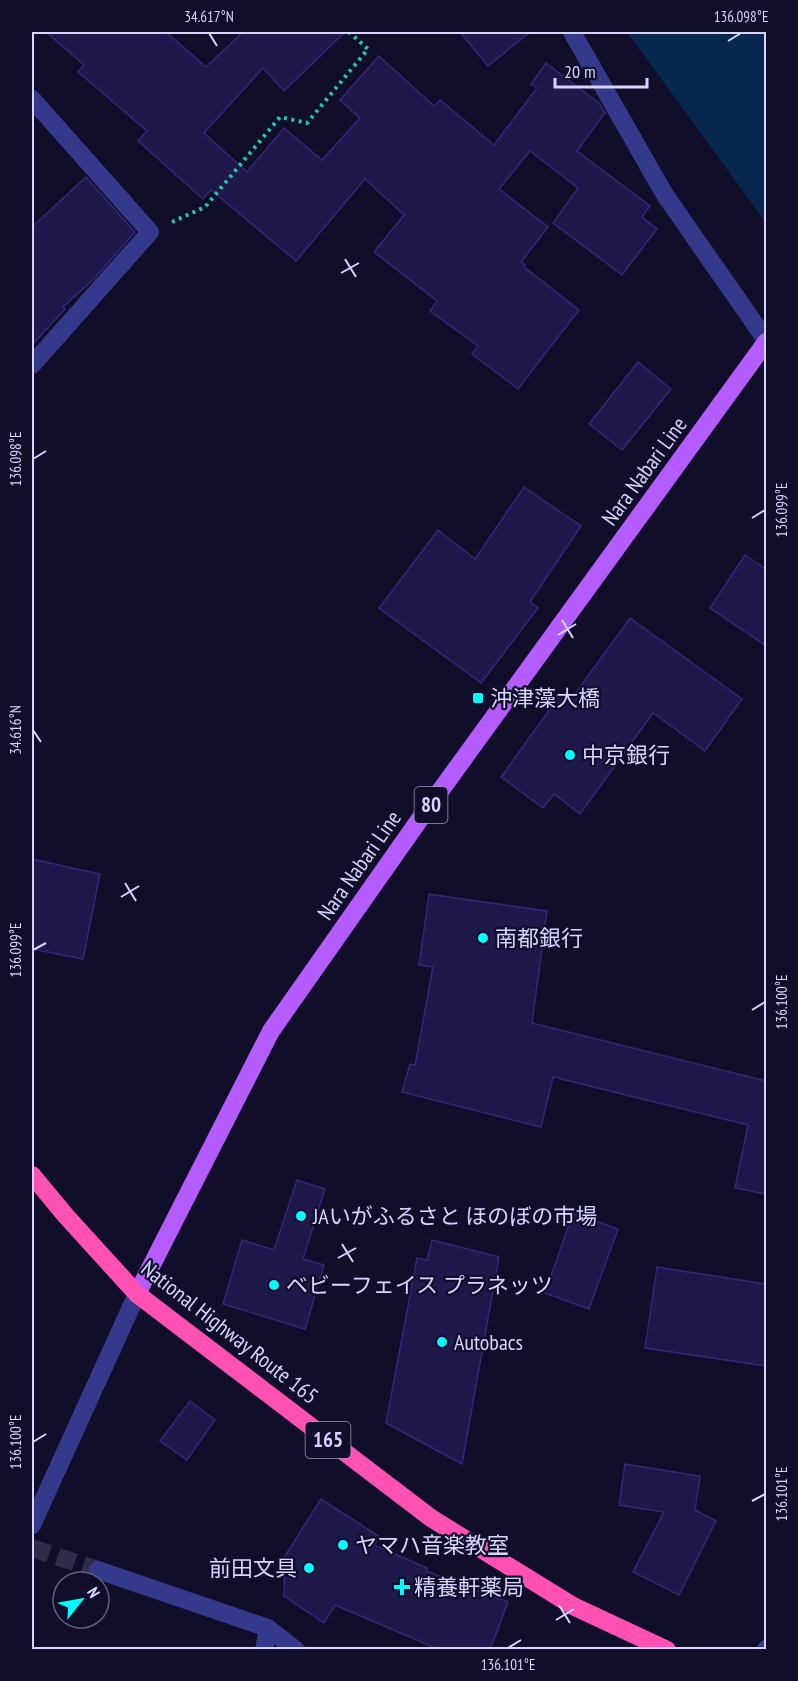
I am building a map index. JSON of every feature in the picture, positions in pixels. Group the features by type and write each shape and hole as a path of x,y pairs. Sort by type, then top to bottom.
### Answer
{"highway":[{"name":"National Highway Route 165","path":"32,1175 137,1294 431,1518 573,1606 666,1650"}],"main road":[{"name":"Nara Nabari Line","path":"137,1294 271,1031 422,816 766,341"}],"street":[{"path":"572,32 665,195 766,341"},
{"path":"32,99 150,232 32,365"},
{"path":"32,1525 137,1294"},
{"path":"111,1574 268,1628 296,1650"},
{"path":"264,1650 268,1628"}],"path":[{"path":"150,232 205,207 280,117 307,123 368,50 349,32"}],"water":[{"path":"627,32 766,32 766,223"}],"building":[{"path":"46,32 166,32 206,67 243,32 345,32 284,91 263,68 204,133 247,172 284,128 322,160 360,118 340,100 379,56 434,106 440,100 494,145 537,88 531,84 546,63 600,104 605,113 577,151 650,206 642,217 657,229 622,275 553,223 578,188 530,151 499,189 548,227 521,262 525,265 524,267 579,310 518,389 472,354 478,346 430,311 437,301 374,252 404,215 365,179 296,261 211,190 203,199 138,141 147,131 78,72 84,65"},
{"path":"460,32 530,32 488,66"},
{"path":"86,177 135,232 94,279 63,307 65,309 32,345 32,227"},
{"path":"638,362 671,389 622,450 589,424"},
{"path":"524,487 581,526 530,602 538,608 481,683 379,608 438,530 475,559"},
{"path":"745,555 766,569 766,646 710,608"},
{"path":"630,618 742,699 705,751 653,713 580,814 554,794 543,808 501,777 560,695 569,702"},
{"path":"32,859 100,874 83,959 32,949"},
{"path":"429,894 547,911 532,1023 766,1081 766,1194 735,1188 748,1125 553,1077 541,1127 402,1092 410,1064 415,1065 433,967 419,965"},
{"name":"ベビーフェイス プラネッツ","path":"297,1180 325,1189 303,1259 324,1265 305,1329 223,1304 242,1240 274,1250"},
{"path":"573,1213 618,1229 589,1309 545,1293"},
{"name":"Autobacs","path":"432,1240 499,1257 462,1464 386,1423 417,1258 427,1260"},
{"path":"657,1267 766,1284 765,1366 645,1348"},
{"path":"190,1401 215,1420 187,1460 160,1441"},
{"path":"625,1464 700,1476 695,1510 716,1521 679,1595 633,1572 664,1512 619,1505"},
{"path":"321,1499 380,1537 374,1545 427,1568 426,1571 508,1602 490,1650 440,1650 335,1605 324,1623 284,1596 285,1556"}],"tunnel":[{"path":"32,1548 98,1570"}],"place":[{"name":"沖津藻大橋","path":"478,698"},
{"name":"中京銀行","path":"570,755"},
{"name":"南都銀行","path":"483,938"},
{"name":"JAいがふるさと ほのぼの市場","path":"301,1216"},
{"name":"ベビーフェイス プラネッツ","path":"274,1285"},
{"name":"Autobacs","path":"442,1342"},
{"name":"ヤマハ音楽教室","path":"343,1545"},
{"name":"前田文具","path":"309,1568"},
{"name":"精養軒薬局","path":"402,1587"}]}
